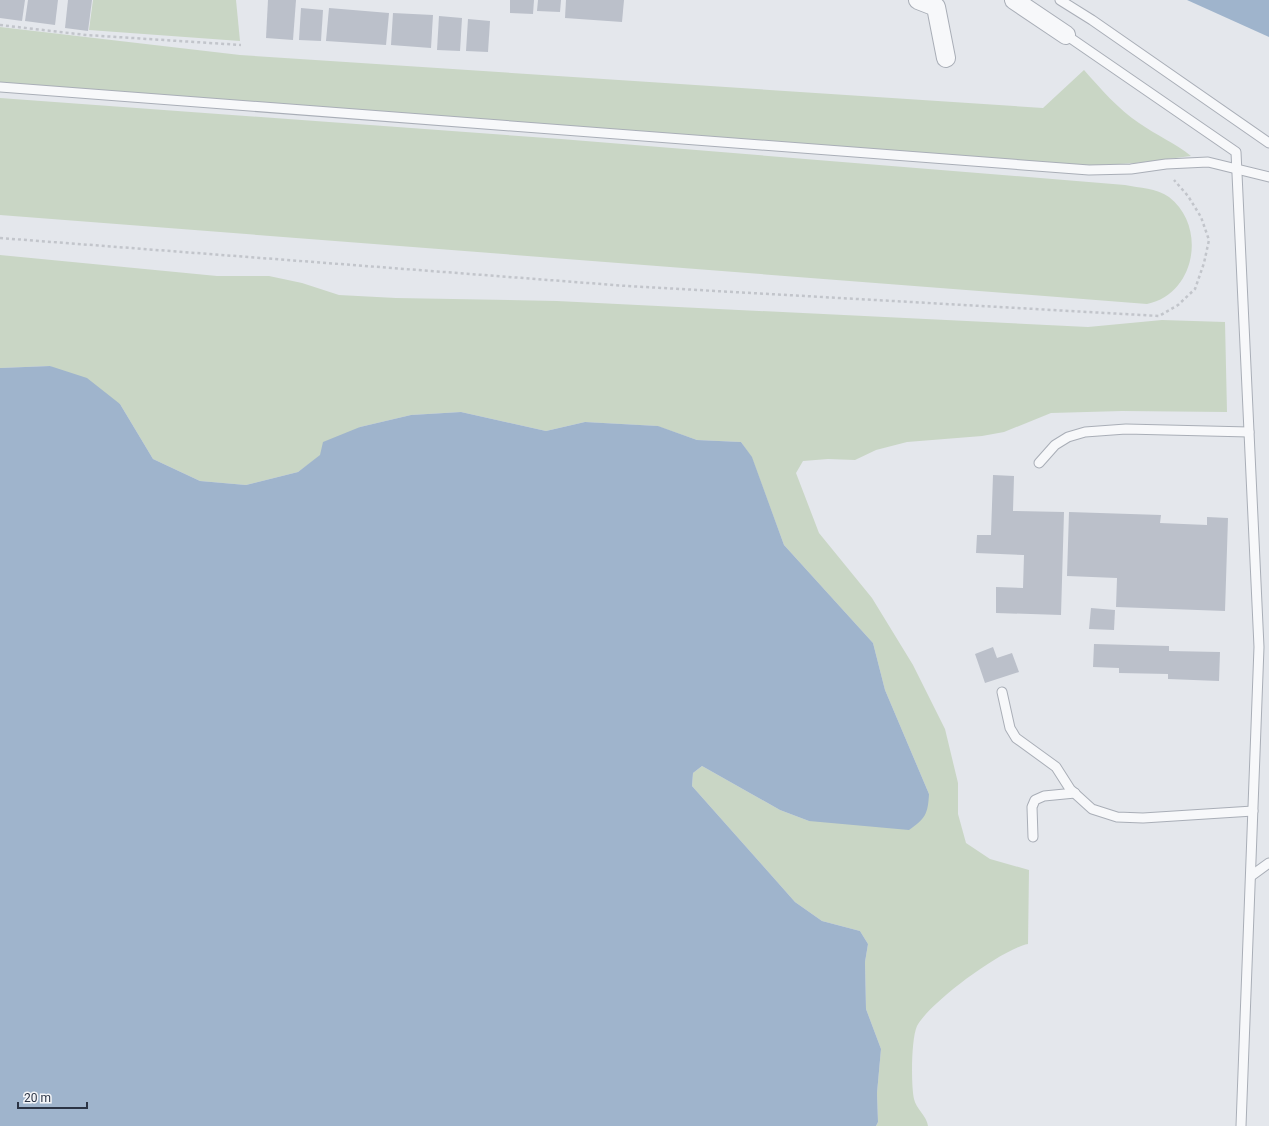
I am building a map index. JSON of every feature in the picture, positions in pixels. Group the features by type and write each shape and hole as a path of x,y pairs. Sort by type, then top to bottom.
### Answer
{"street":[{"path":"918,0 936,7 946,58"},
{"path":"1014,0 1066,35"}],"lane":[{"path":"1060,0 1092,20 1269,144"},
{"path":"1066,35 1236,152 1259,647 1241,1126"},
{"path":"0,87 1089,170 1131,169 1208,162 1269,177"},
{"path":"1038,463 1068,437 1085,432 1126,429 1249,432"},
{"path":"1002,692 1010,728 1016,738 1056,767 1075,793 1092,809 1117,817 1143,818 1253,811"},
{"path":"1033,836 1032,807 1035,800 1044,796 1075,793"},
{"path":"1251,876 1269,863"}],"path":[{"path":"0,25 86,35 241,45"},
{"path":"0,238 627,286 1159,316 1178,305 1195,289 1204,263 1209,240 1201,217 1188,196 1158,166"}],"green space":[{"path":"93,0 236,0 240,41 89,30"},
{"path":"0,27 240,55 1043,108 1084,70 1110,98 1131,117 1191,156 1136,163 1085,166 0,83"},
{"path":"0,98 561,139 1125,185 1153,190 1164,194 1169,197 1181,210 1188,225 1192,241 1191,258 1186,273 1176,287 1164,298 1147,304 0,215"},
{"path":"0,255 217,276 269,276 302,283 339,295 396,298 557,301 1088,327 1162,320 1225,322 1227,412 1122,411 1051,413 1004,432 982,436 907,442 876,450 855,460 828,459 803,461 796,473 819,533 872,598 913,665 945,729 958,783 958,814 966,843 990,859 1029,870 1028,944 1016,948 968,978 936,1004 924,1016 917,1026 913,1051 913,1093 915,1103 926,1119 928,1126 876,1126 878,1122 877,1093 881,1049 866,1009 865,962 868,944 860,931 822,921 795,902 692,786 693,773 702,766 780,810 809,821 929,794 885,690 873,643 784,545 752,458 741,442 697,440 657,426 585,422 546,431 461,412 411,415 360,427 298,472 246,485 200,481 153,459 120,404 50,366 0,368"}],"water":[{"path":"1187,0 1269,0 1269,37"},
{"path":"50,366 87,378 120,404 153,459 200,481 246,485 298,472 320,455 323,442 360,427 411,415 461,412 546,431 585,422 658,426 697,440 741,442 752,457 784,545 873,643 885,690 929,794 928,807 925,815 919,823 909,830 809,821 780,810 702,766 693,773 692,786 795,902 822,921 860,931 868,944 865,962 866,1009 881,1049 877,1093 878,1122 876,1126 0,1126 0,368"}],"building":[{"path":"0,0 25,0 22,21 0,18"},
{"path":"28,0 58,0 55,25 25,21"},
{"path":"68,0 92,0 88,31 65,28"},
{"path":"268,0 296,0 293,40 266,38"},
{"path":"510,0 534,0 533,14 510,13"},
{"path":"538,0 561,0 560,12 537,11"},
{"path":"566,0 624,0 622,22 565,18"},
{"path":"301,8 323,10 321,41 299,40"},
{"path":"329,8 389,13 386,45 326,41"},
{"path":"393,13 433,15 431,48 391,45"},
{"path":"439,16 462,18 460,51 437,50"},
{"path":"468,19 490,21 488,52 466,51"},
{"path":"993,475 1014,476 1013,511 1064,512 1061,615 996,613 996,587 1023,588 1024,555 976,553 977,535 991,535"},
{"path":"1069,512 1161,515 1160,523 1207,525 1207,517 1228,518 1225,611 1116,607 1117,578 1067,576"},
{"path":"1091,608 1115,610 1114,630 1089,629"},
{"path":"1094,644 1169,646 1169,651 1220,652 1219,681 1168,679 1168,674 1119,673 1119,668 1093,667"},
{"path":"993,647 997,658 1012,653 1019,672 985,683 975,654"}]}
